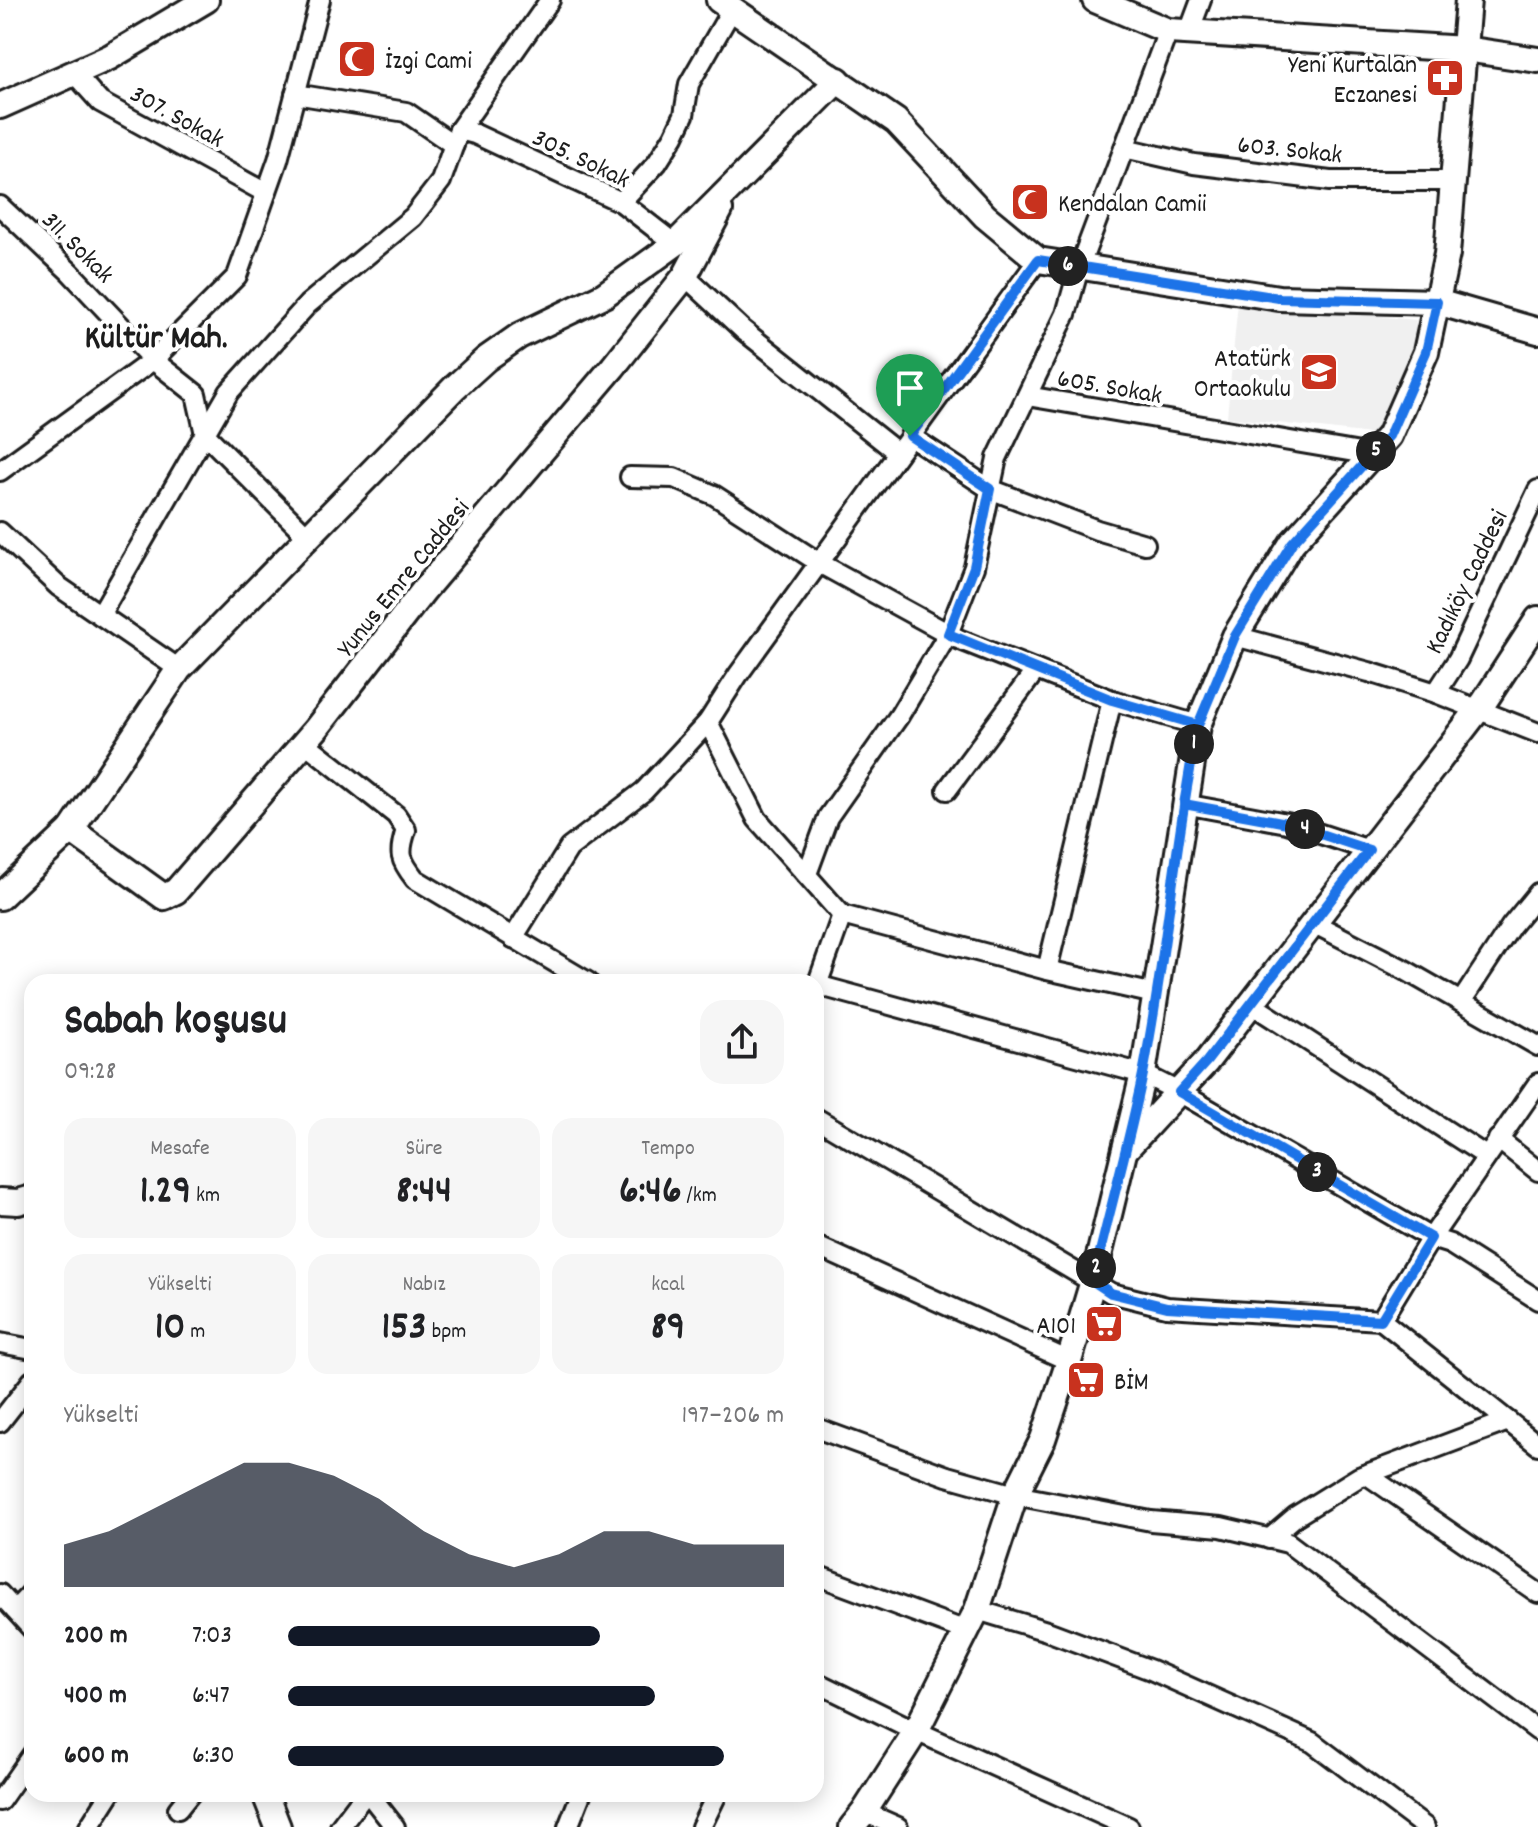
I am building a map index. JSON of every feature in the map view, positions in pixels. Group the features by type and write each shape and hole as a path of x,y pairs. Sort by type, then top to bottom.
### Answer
{"street":[{"path":"0,106 110,57 206,0"},
{"path":"0,471 153,360 237,276 266,193 320,0"},
{"path":"100,615 229,392 308,304 413,217 441,181 456,137 550,0"},
{"path":"1095,0 1179,32 1465,49 1538,60"},
{"path":"807,874 828,817 899,716 948,634 974,567 997,458 1066,314 1079,268 1124,148 1179,32 1201,0"},
{"path":"898,1827 858,1820 916,1731 972,1621 1015,1495 1043,1439 1093,1281 1143,1074 1198,725 1235,636 1292,543 1389,436 1426,352 1447,254 1468,0"},
{"path":"621,202 657,163 674,136 684,115 689,84 726,4 896,121 985,216 1038,260 1279,298 1437,302 1538,331"},
{"name":"307. Sokak","path":"74,73 100,102 266,193"},
{"path":"0,897 71,830 179,669 454,388 486,359 519,336 604,295 675,244 838,80"},
{"name":"305. Sokak","path":"295,94 406,112 456,137 475,134 621,202 675,244"},
{"name":"603. Sokak","path":"1124,148 1194,164 1330,181 1454,181"},
{"name":"Yunus Emre Caddesi","path":"71,830 164,897 176,891 304,742 424,590 572,416 685,276 733,187"},
{"name":"311. Sokak","path":"0,206 70,272 153,360 196,394 205,434"},
{"path":"513,938 569,848 644,791 708,722 738,675 1038,260"},
{"path":"685,276 743,330 898,453"},
{"name":"605. Sokak","path":"1027,396 1372,455"},
{"path":"205,434 309,538"},
{"path":"910,436 990,489 1097,530 1145,544"},
{"path":"630,477 674,478 714,495 821,564 948,634 1112,700 1198,725"},
{"name":"Kadıköy Caddesi","path":"1436,693 1458,659 1538,490"},
{"path":"0,532 58,586 179,669"},
{"path":"1123,1151 1179,1092 1251,1004 1478,711 1538,619"},
{"path":"1235,636 1436,693 1538,733"},
{"path":"947,790 1036,670"},
{"path":"1047,970 1112,700"},
{"path":"708,722 757,819 842,915 1047,970 1155,994"},
{"path":"304,742 396,815 406,830 400,846 402,862 415,879 513,938 557,974"},
{"path":"1184,804 1287,823 1369,850"},
{"path":"1461,1002 1511,926 1538,893"},
{"path":"821,974 842,915"},
{"path":"1313,923 1538,1046"},
{"path":"824,989 1143,1074 1431,1238 1450,1244 1538,1300"},
{"path":"1251,1004 1486,1156"},
{"path":"1381,1320 1431,1238 1538,1083"},
{"path":"824,1123 1111,1293 1167,1307 1381,1320 1538,1445"},
{"path":"1498,1139 1538,1171"},
{"path":"0,1201 24,1200"},
{"path":"824,1250 1069,1361"},
{"path":"0,1343 24,1348"},
{"path":"0,1422 24,1391"},
{"path":"1269,1539 1296,1516 1366,1474 1508,1421"},
{"path":"824,1431 947,1476 1015,1495 1151,1521 1221,1527 1288,1543 1538,1731"},
{"path":"1366,1474 1538,1593"},
{"path":"824,1577 972,1621 1047,1631 1151,1670 1312,1742 1425,1827"},
{"path":"0,1594 24,1620"},
{"path":"15,1610 24,1600"},
{"path":"824,1686 1129,1827"},
{"path":"0,1801 24,1766"},
{"path":"89,1827 105,1802"},
{"path":"178,1809 184,1802"},
{"path":"268,1802 278,1827"},
{"path":"340,1827 360,1802"},
{"path":"374,1802 395,1827"},
{"path":"568,1827 578,1802"},
{"path":"701,1827 713,1802"}],"shaded area":[{"name":"Atatürk Ortaokulu","path":"1238,302 1416,320 1415,348 1379,435 1227,417"}],"place":[{"name":"İzgi Cami","path":"357,59"},
{"name":"Yeni Kurtalan Eczanesi","path":"1445,78"},
{"name":"Kendalan Camii","path":"1030,202"},
{"name":"Atatürk Ortaokulu","path":"1319,372"},
{"name":"A101","path":"1104,1324"},
{"name":"BİM","path":"1086,1380"}],"district":[{"name":"Kültür Mah.","path":"156,335"}],"route":[{"path":"910,436 990,489 974,567 948,634 1112,700 1198,725 1190,767 1169,899 1143,1074 1093,1281 1111,1293 1167,1307 1381,1320 1431,1238 1179,1092 1207,1061 1369,850 1287,823 1184,804 1190,767 1198,725 1235,636 1292,543 1389,436 1426,352 1437,302 1279,298 1038,260 910,436"}]}
